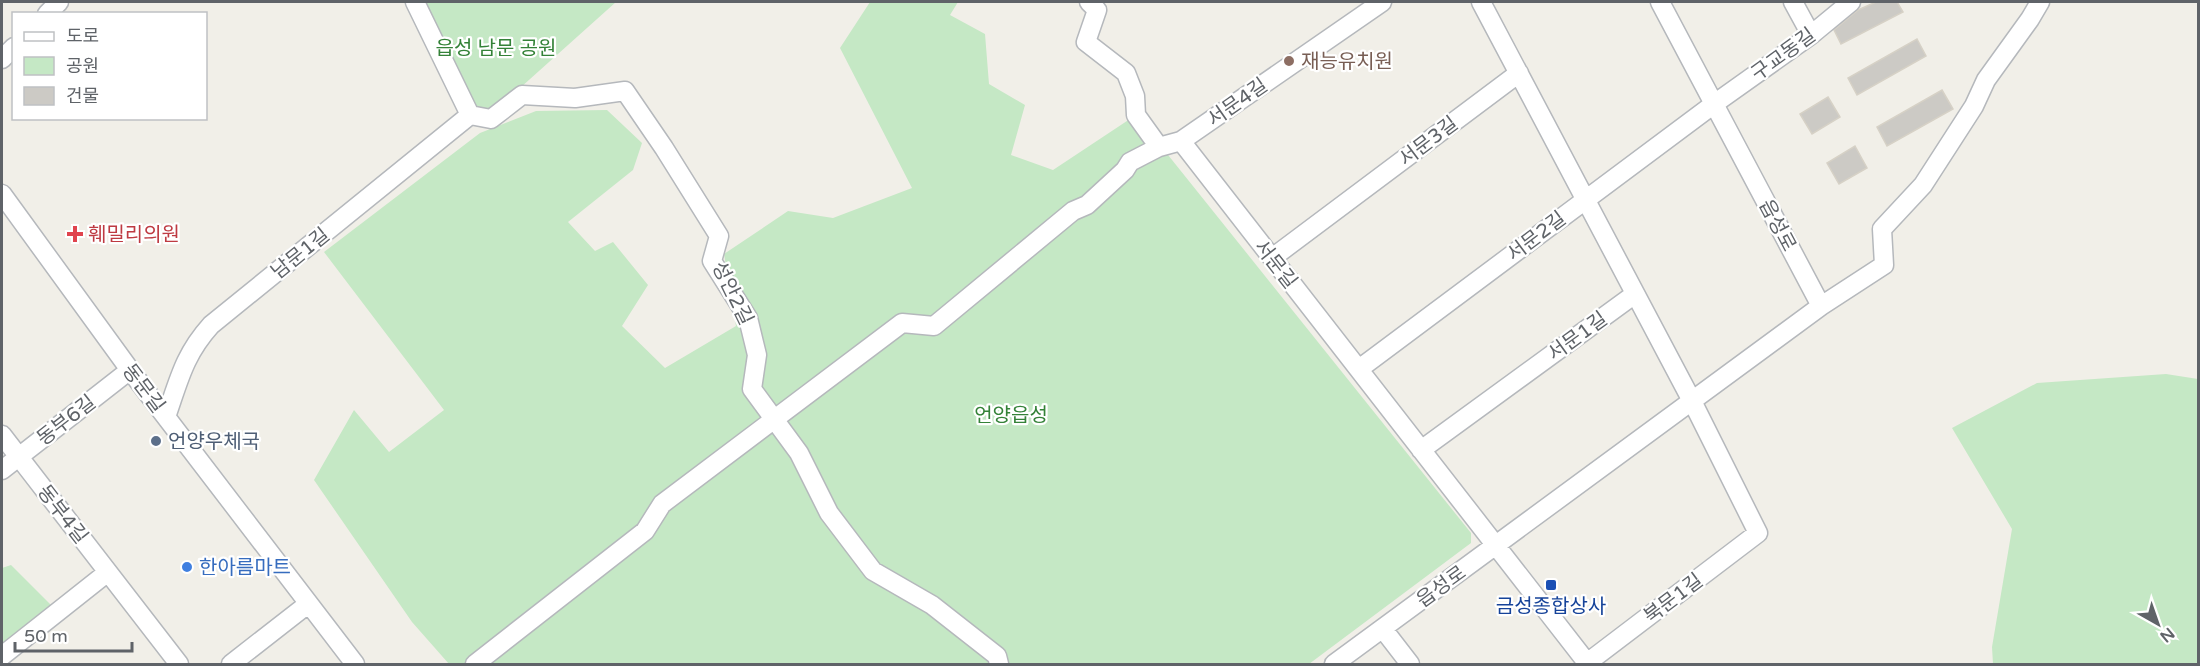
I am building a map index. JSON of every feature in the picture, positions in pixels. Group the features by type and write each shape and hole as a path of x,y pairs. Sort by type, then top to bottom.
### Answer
{"street":[{"path":"415,2 470,115"},
{"name":"서문4길","path":"1181,141 1382,2"},
{"path":"1481,2 1692,401"},
{"name":"읍성로","path":"1334,664 1821,306 1660,2"},
{"path":"1793,2 1811,35"},
{"name":"구교동길","path":"1714,104 1811,35 1851,2"},
{"path":"1821,306 1884,265 1882,229 1923,184 1974,106 1986,80 2040,2"},
{"path":"1099,4 1086,42 1126,73 1135,96 1136,115 1159,147"},
{"name":"서문3길","path":"1272,258 1519,73"},
{"name":"성안2길","path":"470,115 491,119 522,95 575,98 625,91 719,236 712,261 748,318 757,355 752,389 799,453 829,513 873,571 933,605 998,660"},
{"name":"서문2길","path":"1359,369 1714,104"},
{"name":"남문1길","path":"166,417 186,359 197,340 211,325 470,115"},
{"path":"475,664 645,531 662,504 902,323 934,326 1073,211 1087,205 1125,170 1130,162 1159,147 1181,141"},
{"name":"서문길","path":"1181,141 1496,546"},
{"name":"동문길","path":"2,194 130,370 355,664"},
{"name":"서문1길","path":"1421,450 1635,294"},
{"name":"동부6길","path":"2,470 130,370"},
{"name":"북문1길","path":"1496,546 1588,664 1758,533 1692,401"},
{"name":"동부4길","path":"2,435 179,664"},
{"path":"2,656 108,572"},
{"path":"231,664 308,604"},
{"path":"1383,629 1410,664"}],"green space":[{"name":"읍성 남문 공원","path":"421,2 616,2 491,114 473,107"},
{"name":"언양읍성","path":"870,2 958,2 950,15 985,34 989,84 1025,105 1011,155 1053,170 1136,115 1471,533 1471,543 1309,664 449,664 412,622 314,480 354,410 389,452 444,410 324,252 480,133 536,111 607,110 642,143 633,170 568,222 595,251 613,242 648,285 622,326 665,368 736,326 724,254 788,211 833,218 912,188 840,48"},
{"path":"2166,374 2198,379 2198,664 1993,664 1992,647 2012,529 1952,428 2037,383"},
{"path":"11,565 53,607 2,649 2,568"}],"building":[{"path":"1876,2 1897,2 1903,12 1841,44 1834,30 1858,10"},
{"path":"1917,39 1926,56 1857,95 1848,78"},
{"path":"1942,90 1953,109 1887,146 1877,127"},
{"path":"1828,97 1840,117 1812,134 1800,114"},
{"path":"1855,146 1867,168 1839,184 1827,163"}],"place":[{"name":"재능유치원","path":"1289,61"},
{"name":"훼밀리의원","path":"75,234"},
{"name":"언양우체국","path":"156,441"},
{"name":"한아름마트","path":"187,567"},
{"name":"금성종합상사","path":"1551,585"}]}
